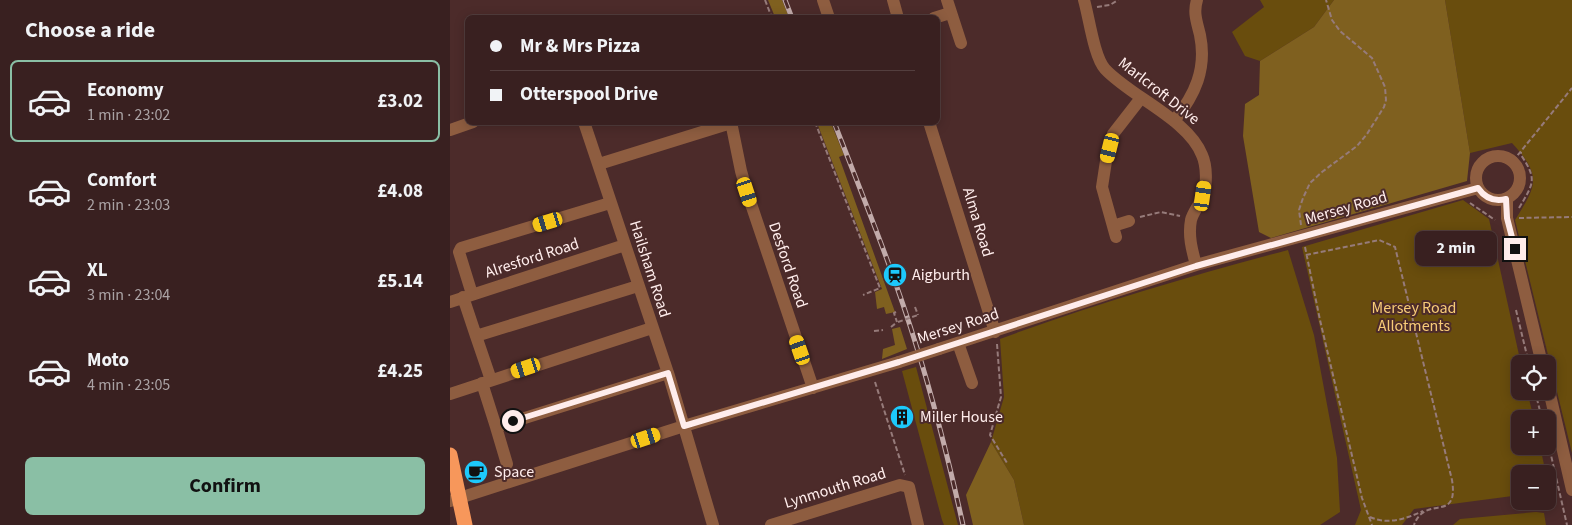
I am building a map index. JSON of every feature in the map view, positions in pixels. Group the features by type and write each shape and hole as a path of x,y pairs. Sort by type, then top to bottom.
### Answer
{"highway":[{"path":"450,455 455,500 465,525"}],"street":[{"path":"822,0 828,15"},
{"path":"893,0 897,15"},
{"path":"947,0 961,43"},
{"path":"1174,122 1189,102 1198,82 1203,56 1200,34 1195,20 1197,0"},
{"name":"Marlcroft Drive","path":"1085,4 1092,38 1104,68 1174,122 1193,139 1203,156 1206,178 1203,196 1192,219 1189,241 1196,266"},
{"path":"940,16 950,13"},
{"path":"1129,221 1115,232 1102,187 1113,134 1141,98"},
{"path":"450,130 465,125"},
{"name":"Hailsham Road","path":"585,125 668,373 713,525"},
{"path":"599,164 725,125"},
{"name":"Desford Road","path":"731,125 747,192 813,388"},
{"name":"Alma Road","path":"930,125 995,332"},
{"path":"1499,156 1517,156 1520,182 1518,189 1513,195 1500,200 1487,197 1478,188 1477,173 1484,160 1499,156"},
{"name":"Mersey Road","path":"455,500 684,426 995,332 1196,266 1478,188"},
{"path":"1506,199 1540,355"},
{"path":"507,464 496,427 459,252 462,248 610,203"},
{"name":"Alresford Road","path":"450,302 625,245"},
{"path":"476,336 638,286"},
{"path":"450,394 652,328"},
{"path":"958,343 972,383"},
{"path":"496,427 668,373"},
{"path":"1551,400 1572,490"},
{"name":"Lynmouth Road","path":"772,525 900,485 909,487"},
{"path":"909,487 918,525"}],"path":[{"path":"765,0 771,15"},
{"path":"1085,4 1110,5 1118,0"},
{"path":"1303,237 1299,210 1310,184 1322,172 1357,146 1367,134 1386,100 1385,87 1372,58 1340,31 1332,20 1326,0"},
{"path":"1517,156 1572,88"},
{"path":"816,125 880,288 863,295"},
{"path":"1509,215 1529,193 1532,181 1530,170 1521,155 1517,156"},
{"path":"1457,194 1517,218 1572,217"},
{"path":"1129,221 1161,212 1192,219"},
{"path":"1368,516 1382,524 1390,524 1425,510 1443,507 1449,504 1454,493 1397,253 1395,247 1379,240 1306,255 1360,489 1368,516 1372,525"},
{"path":"891,327 898,322 918,315 915,306"},
{"path":"896,312 894,313 898,322"},
{"path":"874,331 882,330"},
{"path":"995,332 1001,397 990,435 1007,463"},
{"path":"871,370 909,487"},
{"path":"1551,455 1567,525"},
{"path":"1414,525 1425,510"}],"green space":[{"path":"1260,0 1334,0 1314,27 1260,61 1245,56 1232,32 1264,7"},
{"path":"1445,0 1572,0 1572,453 1556,388 1556,355 1548,355 1515,220 1532,189 1532,173 1522,154 1512,143 1470,153"},
{"name":"Mersey Road Allotments","path":"1463,200 1489,219 1519,355 1511,355 1511,400 1529,400 1532,410 1511,410 1511,455 1542,455 1544,465 1511,465 1511,496 1414,509 1402,525 1355,525 1361,510 1302,247"},
{"path":"1288,250 1314,335 1337,458 1340,512 1320,525 1024,525 1014,480 991,442 1004,397 1000,339 1143,291"},
{"path":"916,367 958,525 944,525 942,520 902,371"},
{"path":"1536,512 1544,513 1546,525 1453,525 1460,519"}],"shaded area":[{"path":"768,0 782,0 788,15 774,15"},
{"path":"1334,0 1445,0 1470,153 1467,181 1271,238 1259,232 1243,136 1245,104 1259,95 1260,61 1314,27"},
{"path":"818,125 832,125 844,155 839,157 895,312 886,314 884,307 877,309 875,292 882,289"},
{"path":"900,327 907,349 882,359 883,349 895,345 892,329"},
{"path":"991,442 1014,480 1024,525 973,525 966,495"}],"railway":[{"path":"785,0 791,15"},
{"path":"835,125 878,235 924,370 963,525"}],"place":[{"name":"Aigburth","path":"895,275"},
{"name":"Miller House","path":"902,417"},
{"name":"Space","path":"476,472"}],"route":[{"path":"513,421 668,373 684,426 899,362 1196,266 1478,188 1493,200 1506,199 1507,218 1515,249"}]}
